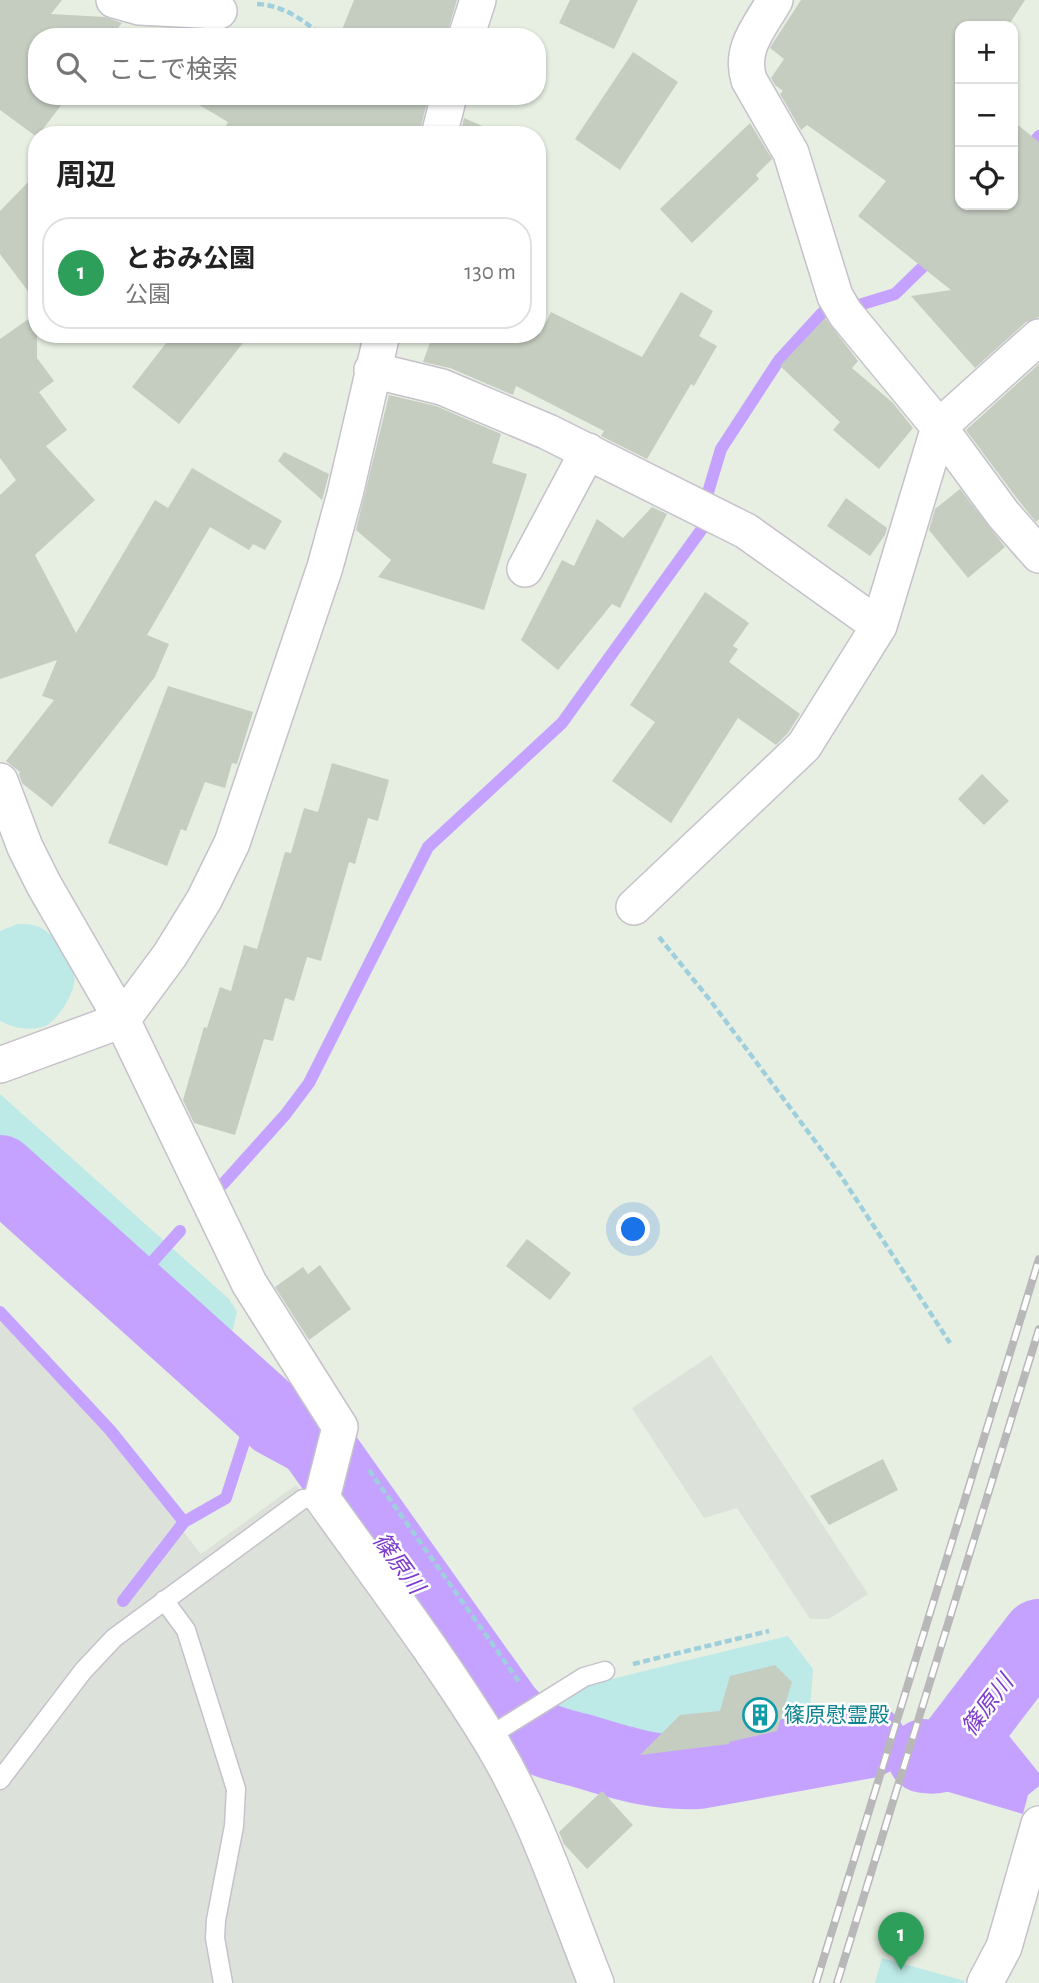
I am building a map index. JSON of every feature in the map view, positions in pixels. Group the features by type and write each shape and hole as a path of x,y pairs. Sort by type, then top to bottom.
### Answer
{"street":[{"path":"114,0 139,6 219,11"},
{"path":"469,28 478,0"},
{"path":"775,0 746,55 745,68 749,80 791,153 835,296 845,313 939,427 994,504 1039,555"},
{"path":"441,126 447,105"},
{"path":"634,907 804,746 879,626 939,427 1039,337"},
{"path":"0,1065 122,1020 170,955 204,900 232,844 336,530 379,343"},
{"path":"372,369 442,387 548,432 746,531 879,626"},
{"path":"526,569 588,451"},
{"path":"0,781 25,847 44,886 122,1020 249,1283 340,1427 323,1491 491,1735 556,1879 596,1983"},
{"path":"985,1983 1004,1947 1039,1824"}],"lane":[{"path":"0,1780 98,1654 114,1638 303,1499 323,1491"},
{"path":"164,1600 186,1630 236,1789 234,1826 216,1920 217,1955 223,1983"},
{"path":"491,1735 584,1676 605,1671"}],"path":[{"path":"219,11 249,4 273,6 295,15 312,28"},
{"path":"634,907 710,1000 841,1176 950,1343"},
{"path":"336,1445 354,1449 534,1708"},
{"path":"605,1671 769,1631"}],"shaded area":[{"path":"18,924 37,926 53,937 70,959 74,976 70,995 60,1013 47,1025 29,1029 0,1021 0,931"},
{"path":"0,1094 229,1299 237,1312 233,1329 218,1336 204,1330 0,1147"},
{"path":"0,1321 106,1434 201,1554 296,1485 442,1688 515,1815 583,1983 0,1983"},
{"path":"711,1355 868,1594 829,1619 810,1619 737,1508 704,1518 632,1408"},
{"path":"788,1636 813,1669 808,1735 696,1757 671,1757 648,1754 532,1720 587,1685"},
{"path":"1006,1732 1039,1773 1039,1786 1028,1795 1023,1814 935,1788 936,1782 946,1785 975,1770"},
{"path":"882,1958 965,1981 875,1983"}],"building":[{"path":"0,0 62,0 51,14 105,17 122,23 118,28 28,28 28,105 61,105 45,126 28,126 28,130 0,110"},
{"path":"354,0 457,0 449,28 343,28"},
{"path":"570,0 638,0 614,49 559,23"},
{"path":"801,0 1025,0 1011,21 955,21 955,210 1018,210 1018,125 1039,142 1039,317 1026,322 975,368 911,296 951,290 858,216 886,181 807,125 801,130 780,94 783,91 771,78 784,59 770,48"},
{"path":"633,52 678,82 620,170 575,139"},
{"path":"199,105 426,105 421,126 226,126 228,122"},
{"path":"464,118 482,126 462,126"},
{"path":"750,123 772,159 756,175 759,179 692,243 660,209"},
{"path":"28,182 28,291 0,254 0,211"},
{"path":"681,292 713,311 699,336 717,346 647,459 601,436 604,431 516,386 513,395 450,368 423,362 430,343 546,343 546,322 551,312 642,357"},
{"path":"825,318 858,361 852,368 893,403 913,428 879,469 833,430 840,422 780,366"},
{"path":"28,319 28,343 37,343 37,358 54,381 39,392 67,430 46,446 95,500 35,555 76,633 155,500 168,508 192,468 282,521 265,550 253,544 249,550 210,527 147,635 169,644 155,677 52,807 22,783 20,772 6,761 54,700 42,696 57,660 0,679 0,495 16,480 0,458 0,339"},
{"path":"166,343 243,343 179,424 132,387"},
{"path":"1039,364 1039,519 1036,522 966,430"},
{"path":"389,395 436,406 501,434 492,463 527,474 484,610 378,577 391,560 356,530"},
{"path":"284,452 329,474 322,500 278,461"},
{"path":"960,489 1005,547 968,578 929,530 935,509"},
{"path":"846,498 887,528 870,556 827,526"},
{"path":"652,507 667,514 620,608 612,604 558,670 521,640 562,560 574,566 597,519 623,538"},
{"path":"705,592 749,623 733,646 738,649 729,662 800,714 788,733 776,745 738,718 671,823 612,781 655,722 630,705"},
{"path":"168,686 253,712 237,764 232,763 225,788 205,782 186,831 181,829 167,866 108,843"},
{"path":"332,763 389,780 378,821 368,818 355,864 349,862 321,961 307,957 294,1001 285,998 273,1041 264,1039 235,1135 194,1123 183,1100 204,1027 207,1028 220,987 231,991 244,945 257,949 285,852 291,853 304,808 318,812"},
{"path":"982,774 1009,801 984,825 958,799"},
{"path":"527,1239 571,1273 550,1300 506,1266"},
{"path":"320,1265 351,1309 309,1340 275,1287 303,1267 308,1274"},
{"path":"883,1459 898,1490 829,1525 810,1496"},
{"path":"775,1665 792,1682 777,1731 729,1744 640,1755 680,1715 720,1711 730,1676"},
{"path":"602,1791 633,1825 587,1869 564,1844 559,1832"}],"waterway":[{"path":"1018,163 1039,136"},
{"path":"859,305 895,294 934,256"},
{"path":"706,499 721,449 779,360 822,313"},
{"path":"223,1184 285,1115 309,1083 428,847 562,723 704,526"},
{"name":"篠原川","path":"0,1172 276,1420 311,1439 505,1710 530,1733 553,1743 628,1764 683,1772 698,1772 869,1741"},
{"path":"129,1288 180,1231"},
{"path":"0,1312 110,1430 184,1522"},
{"path":"123,1601 184,1522 226,1498 257,1402"},
{"name":"篠原川","path":"924,1756 941,1756 955,1746 1039,1636"}],"railway":[{"path":"816,1983 1039,1259"},
{"path":"837,1983 1039,1329"}],"place":[{"name":"篠原慰霊殿","path":"760,1715"},
{"name":"とおみ公園","path":"901,1970"}]}
